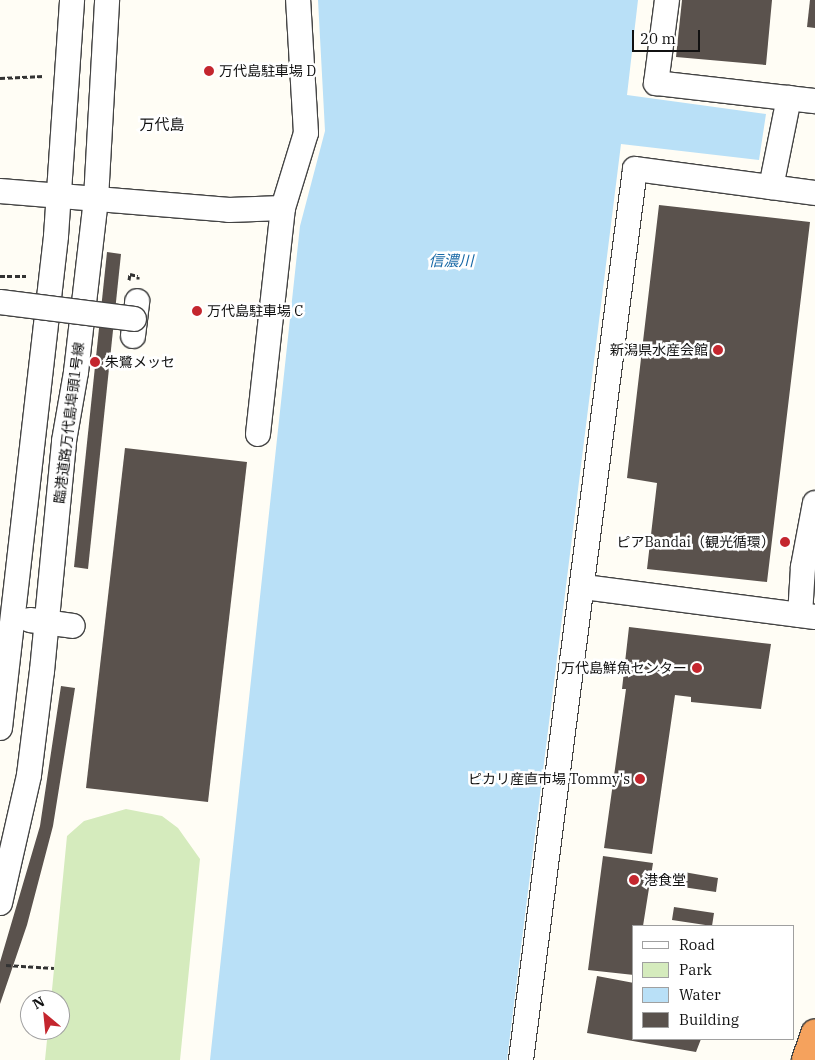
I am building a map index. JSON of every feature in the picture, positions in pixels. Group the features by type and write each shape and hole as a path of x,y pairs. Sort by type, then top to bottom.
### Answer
{"highway":[{"path":"806,1060 815,1034"}],"street":[{"path":"0,728 7,618 60,195 72,0"},
{"name":"臨港道路万代島埠頭1号線","path":"0,903 29,775 64,441 76,372 96,198 107,0"},
{"path":"258,434 283,208 306,134 298,0"},
{"path":"667,0 656,83 815,101"},
{"path":"771,187 789,98"},
{"path":"521,1060 584,587 635,170 815,193"},
{"path":"0,191 229,210 283,208"},
{"path":"0,302 135,319"},
{"path":"584,587 808,616 803,567 815,503"},
{"path":"7,618 73,626"}],"path":[{"path":"0,78 45,76"},
{"path":"0,276 26,276"},
{"path":"6,965 54,968"}],"green space":[{"path":"126,809 162,816 178,828 200,859 180,1060 45,1060 47,1040 70,1040 70,990 52,990 67,836 84,821"}],"water":[{"name":"信濃川","path":"318,0 638,0 627,95 766,114 759,160 621,144 507,1060 210,1060 300,226 325,131"}],"building":[{"path":"682,0 772,0 766,65 676,57"},
{"path":"810,0 815,0 815,28 807,27"},
{"name":"新潟県水産会館","path":"659,205 810,222 767,582 647,569 657,483 627,478"},
{"path":"107,252 121,254 88,569 74,567"},
{"path":"125,448 247,462 208,802 86,788"},
{"path":"629,627 771,644 761,709 691,702 691,697 675,695 652,854 604,848 626,689 622,689"},
{"path":"61,686 75,688 53,826 27,925 0,1004 0,962 40,826"},
{"path":"603,856 653,863 643,925 632,925 632,975 588,970"},
{"path":"678,871 718,878 716,892 676,886"},
{"path":"674,907 714,913 712,925 672,920"},
{"path":"597,976 632,983 632,1040 701,1040 696,1052 587,1033"}],"place":[{"name":"万代島駐車場 D","path":"209,71"},
{"name":"万代島駐車場 C","path":"197,311"},
{"name":"新潟県水産会館","path":"718,350"},
{"name":"朱鷺メッセ","path":"95,362"},
{"name":"ピアBandai（観光循環）","path":"785,542"},
{"name":"万代島鮮魚センター","path":"697,668"},
{"name":"ピカリ産直市場 Tommy's","path":"640,779"},
{"name":"港食堂","path":"634,880"}],"district":[{"name":"万代島","path":"162,125"}]}
